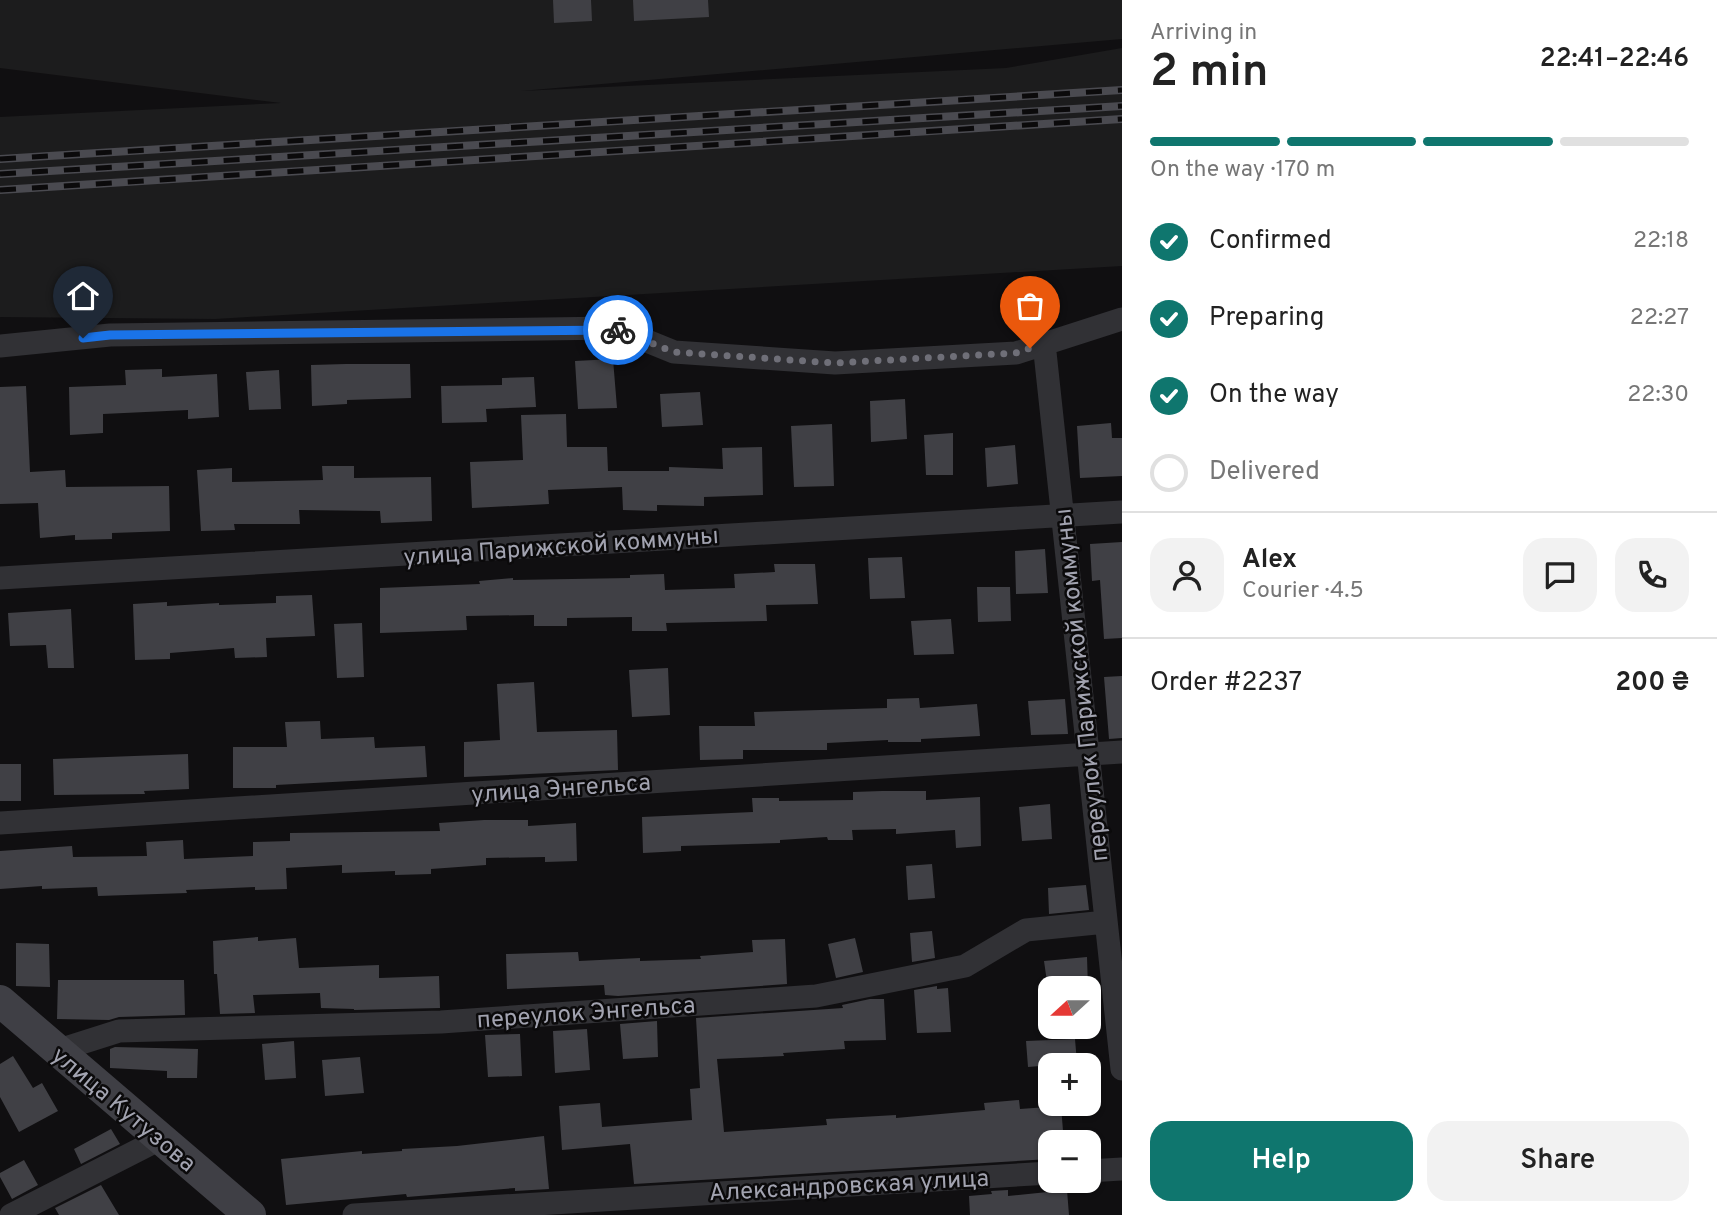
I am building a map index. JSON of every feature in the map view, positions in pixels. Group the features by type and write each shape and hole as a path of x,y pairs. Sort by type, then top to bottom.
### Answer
{"main road":[{"name":"улица Кутузова","path":"0,1001 250,1215"}],"street":[{"path":"0,346 110,335 615,328 674,352 835,363 1016,353 1122,319"},
{"name":"переулок Парижской коммуны","path":"1045,343 1122,1069"},
{"name":"улица Парижской коммуны","path":"0,578 1122,512"},
{"name":"улица Энгельса","path":"0,823 1122,752"},
{"name":"переулок Энгельса","path":"57,1051 120,1031 441,1022 816,996 965,966 1026,930 1106,922"},
{"path":"11,1215 160,1139"},
{"path":"1101,1170 1122,1168"},
{"name":"Александровская улица","path":"354,1215 1038,1174"}],"shaded area":[{"path":"0,0 1122,0 1122,39 521,91 1006,68 1122,48 1122,266 215,319 0,317 0,117 281,103 0,68"}],"building":[{"path":"553,0 591,0 592,21 554,23"},
{"path":"633,0 708,0 709,17 634,21"},
{"path":"613,359 617,408 578,409 575,361"},
{"path":"410,364 411,398 347,400 347,404 312,406 311,365"},
{"path":"162,369 162,377 217,374 219,417 188,419 188,410 103,414 103,433 70,435 69,387 126,385 125,370"},
{"path":"279,370 281,409 249,410 246,372"},
{"path":"534,377 536,407 486,409 487,422 442,423 441,386 502,385 502,378"},
{"path":"26,386 30,472 65,470 66,487 169,486 170,531 112,533 112,539 75,540 75,535 40,538 38,503 0,504 0,387"},
{"path":"700,392 703,425 662,427 660,394"},
{"path":"905,399 907,439 871,442 870,401"},
{"path":"566,414 567,447 607,447 608,471 669,471 669,467 723,469 722,448 762,447 763,495 704,497 704,506 657,505 657,511 623,510 622,487 548,490 549,504 472,508 470,462 523,460 521,415"},
{"path":"1111,423 1112,438 1122,438 1122,476 1080,478 1077,426"},
{"path":"832,424 834,486 794,487 791,426"},
{"path":"953,433 953,475 926,475 924,435"},
{"path":"1015,445 1018,484 987,487 985,448"},
{"path":"322,466 354,466 354,478 431,477 432,521 381,523 380,511 299,510 300,524 234,524 235,530 201,531 197,470 232,468 232,482 323,480"},
{"path":"1122,542 1122,638 1104,639 1100,580 1092,581 1090,544"},
{"path":"1045,549 1048,593 1016,594 1015,551"},
{"path":"902,557 905,598 870,599 868,558"},
{"path":"774,564 815,564 818,604 766,605 767,621 666,623 667,631 632,631 632,617 567,618 567,626 534,626 534,615 466,616 467,630 380,633 380,588 480,584 479,581 513,578 630,578 630,575 664,574 665,590 735,588 734,574 775,572"},
{"path":"977,587 1010,587 1011,621 978,622"},
{"path":"312,595 315,636 266,638 267,657 235,658 234,648 170,653 170,659 135,660 133,604 167,602 167,606 276,603 276,596"},
{"path":"71,609 74,668 48,668 46,645 10,646 8,613"},
{"path":"951,619 954,654 914,655 911,621"},
{"path":"362,623 364,677 337,678 334,624"},
{"path":"668,668 670,715 632,717 629,670"},
{"path":"1122,676 1122,738 1109,739 1104,677"},
{"path":"534,682 537,732 617,730 618,770 464,777 464,742 500,740 497,684"},
{"path":"919,698 920,708 977,704 980,736 921,739 921,742 888,740 827,743 827,750 743,750 743,759 700,760 699,726 755,726 754,712 887,708 887,699"},
{"path":"1065,699 1068,734 1031,735 1028,701"},
{"path":"320,721 321,739 374,737 375,748 425,746 427,777 276,785 276,788 233,788 233,747 287,747 285,722"},
{"path":"188,754 189,789 144,791 145,794 54,795 53,759"},
{"path":"0,764 21,764 21,801 0,801"},
{"path":"926,791 926,800 980,797 981,846 956,848 955,830 896,834 896,829 852,830 853,840 828,840 827,837 780,840 780,843 681,846 681,851 643,853 642,817 753,812 752,798 779,798 779,801 853,800 853,792"},
{"path":"1050,804 1052,839 1022,841 1019,807"},
{"path":"528,820 528,826 576,823 577,861 545,862 545,857 486,858 486,865 431,869 431,874 395,875 395,871 342,873 342,865 286,868 287,889 255,890 255,887 98,896 97,887 42,889 42,886 0,889 0,851 72,846 73,857 147,856 146,842 183,840 184,859 253,856 253,842 290,841 290,833 440,831 439,823"},
{"path":"932,864 935,898 908,900 906,866"},
{"path":"1086,885 1089,910 1049,914 1048,888"},
{"path":"932,931 935,958 912,962 910,933"},
{"path":"258,937 258,941 296,938 299,968 379,965 379,978 439,976 440,1008 321,1008 320,993 253,995 255,1013 220,1014 217,974 214,974 213,941"},
{"path":"855,938 863,972 836,978 828,944"},
{"path":"785,939 787,984 618,996 605,995 604,985 507,989 506,954 578,952 579,961 701,959 700,956 753,952 752,940"},
{"path":"16,943 49,944 50,987 16,986"},
{"path":"1087,957 1088,976 1046,976 1044,961"},
{"path":"58,980 184,980 185,1015 119,1017 109,1020 57,1019"},
{"path":"937,986 937,989 948,988 951,1032 917,1033 914,990"},
{"path":"884,999 886,1040 844,1041 845,1049 783,1053 784,1056 717,1059 724,1132 827,1125 826,1119 896,1115 896,1118 985,1110 984,1103 1019,1100 1020,1109 1038,1108 1038,1116 1062,1116 1063,1130 1038,1130 1038,1160 634,1184 630,1144 562,1150 559,1106 600,1103 602,1127 692,1120 690,1089 700,1088 696,1018 843,1008 842,1005"},
{"path":"657,1021 658,1057 623,1059 620,1024"},
{"path":"587,1029 590,1070 555,1073 553,1031"},
{"path":"520,1034 522,1076 488,1077 485,1035"},
{"path":"1075,1040 1076,1053 1038,1053 1038,1066 1028,1067 1026,1041"},
{"path":"294,1041 296,1078 265,1080 262,1044"},
{"path":"110,1049 198,1049 197,1078 167,1078 167,1071 110,1068"},
{"path":"13,1056 33,1088 42,1083 58,1111 19,1132 0,1097 0,1064"},
{"path":"360,1057 364,1093 325,1096 322,1060"},
{"path":"111,1129 120,1144 81,1164 74,1149"},
{"path":"544,1136 549,1189 515,1191 515,1188 407,1197 406,1194 286,1205 281,1159 362,1151 362,1154 402,1151"},
{"path":"24,1160 38,1185 12,1199 0,1173"},
{"path":"101,1185 119,1215 59,1215 55,1208"},
{"path":"1008,1190 1008,1196 1067,1193 1069,1215 970,1215 969,1196 992,1194 991,1191"}],"railway":[{"path":"0,159 1122,90"},
{"path":"0,174 1122,106"},
{"path":"0,190 1122,119"}],"way so far":[{"path":"618,330 674,352 835,363 1016,353 1030,348"}],"route":[{"path":"83,338 110,335 618,330"}]}
